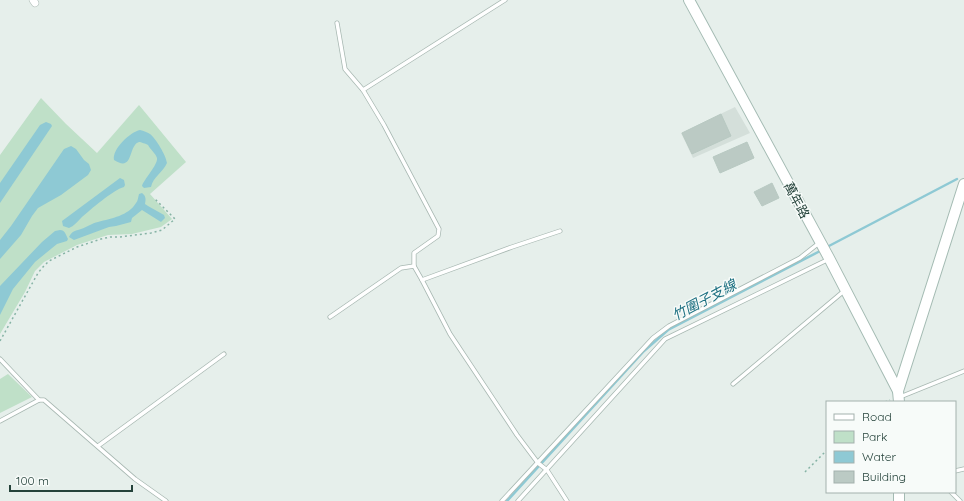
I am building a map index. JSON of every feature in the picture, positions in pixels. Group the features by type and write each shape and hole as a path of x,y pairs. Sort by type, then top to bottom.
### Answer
{"street":[{"name":"萬年路","path":"689,0 829,258 898,397"},
{"path":"898,397 964,186"}],"lane":[{"path":"363,90 505,0"},
{"path":"337,23 345,69 363,90 384,124 439,229 438,236 414,253 414,266 450,334 517,435 538,463 547,470 567,501"},
{"path":"422,280 560,231"},
{"path":"502,501 653,338 670,326 800,258 820,242"},
{"path":"518,501 666,339 829,258"},
{"path":"330,317 401,268 414,266"},
{"path":"733,384 845,290"},
{"path":"98,446 224,354"},
{"path":"0,359 39,400"},
{"path":"898,397 964,371"},
{"path":"0,421 39,400 44,400 135,479 166,501"},
{"path":"952,493 960,501"}],"path":[{"path":"0,341 38,273 49,262 77,247 101,239 151,233 162,230 175,219 154,198"},
{"path":"805,472 826,451"}],"shaded area":[{"path":"735,107 750,133 693,158 681,133"}],"green space":[{"path":"41,98 97,153 139,105 186,162 150,194 172,219 161,227 132,234 108,235 77,245 44,262 35,271 25,292 0,334 0,155"},
{"path":"8,374 32,397 0,413 0,379"}],"water":[{"path":"46,122 52,126 0,203 0,183 40,125"},
{"path":"140,130 150,134 155,140 163,152 167,163 152,183 151,187 144,188 142,186 143,183 157,161 157,158 148,145 139,142 136,144 128,161 125,163 120,163 114,160 116,151 122,142 131,134"},
{"path":"71,146 76,149 89,164 91,170 88,175 61,195 38,208 21,235 0,259 0,240 64,149"},
{"path":"120,178 124,180 124,187 114,192 69,228 63,226 62,221"},
{"path":"142,193 146,201 145,204 164,215 165,218 161,222 142,210 132,218 131,222 109,227 74,240 69,237 75,231 94,223 114,218 129,211 137,201 139,194"},
{"path":"60,230 65,233 68,239 67,241 57,244 35,262 13,289 0,315 0,286 42,242 55,231"}],"building":[{"path":"721,114 731,136 692,154 682,133"},
{"path":"747,142 754,158 720,173 713,157"},
{"path":"772,183 779,198 762,206 754,192"}],"waterway":[{"name":"竹圍子支線","path":"827,247 957,179"},
{"name":"竹圍子支線","path":"507,501 644,351 668,330 822,250"}]}
